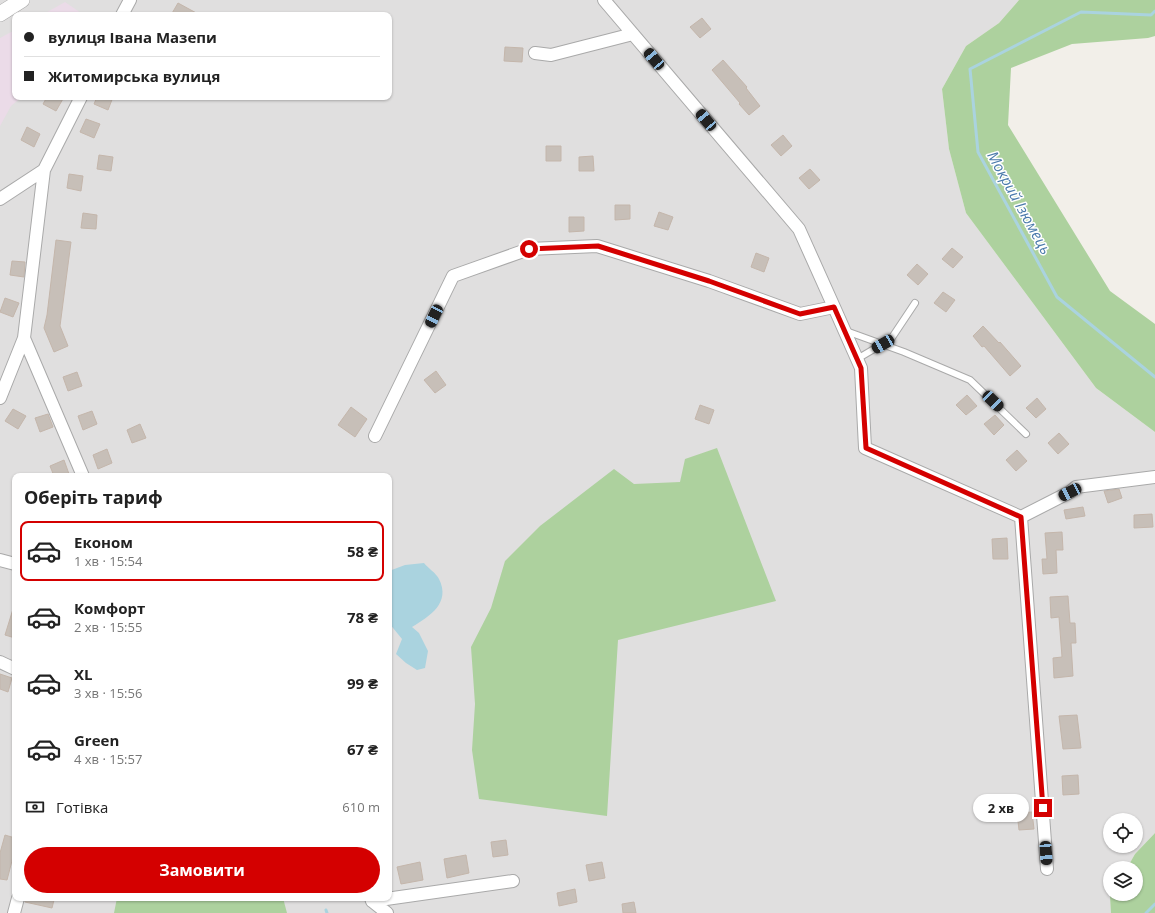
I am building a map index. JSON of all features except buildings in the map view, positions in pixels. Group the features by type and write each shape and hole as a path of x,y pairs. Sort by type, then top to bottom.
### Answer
{"street":[{"path":"0,14 22,0"},
{"path":"124,12 130,0"},
{"path":"604,0 799,229 861,368 866,448 1021,517"},
{"path":"535,53 551,55 633,34"},
{"path":"0,398 24,338 44,170 79,100"},
{"path":"0,199 44,170"},
{"path":"375,436 453,276 529,249 598,246 709,281 800,314 834,307"},
{"path":"24,338 83,473"},
{"path":"1021,517 1070,492 1076,487 1155,477"},
{"path":"1021,517 1047,869"},
{"path":"0,560 12,563"},
{"path":"0,662 12,668"},
{"path":"392,897 513,881"},
{"path":"14,913 17,901"},
{"path":"373,901 387,913"}],"lane":[{"path":"857,359 891,339 915,303"},
{"path":"844,330 904,352 970,380 1026,434"}],"shaded area":[{"path":"0,0 1019,0 999,23 966,46 942,89 949,149 966,213 1096,388 1155,432 1155,833 1143,846 1143,813 1103,813 1103,853 1136,853 1131,861 1103,861 1103,901 1111,901 1111,913 0,913"},
{"path":"65,2 80,12 47,12"},
{"path":"12,32 12,100 18,100 11,106 0,126 0,38"}],"green space":[{"path":"1019,0 1155,0 1155,36 1148,38 1072,44 1011,68 1008,125 1110,291 1155,324 1155,432 1096,388 966,213 949,149 942,89 966,46 999,23"},
{"path":"717,448 776,601 618,640 607,816 479,799 472,750 475,704 471,647 491,608 505,561 540,526 614,469 634,484 680,482 685,459"},
{"path":"1155,833 1155,913 1111,913 1110,901 1143,901 1143,861 1131,861 1136,853 1143,853 1143,846"},
{"path":"116,901 284,901 287,913 114,913"}],"water":[{"path":"424,563 439,579 442,588 442,595 437,608 426,618 412,627 419,633 428,651 425,668 417,670 396,654 402,639 392,627 392,570 405,565"}],"waterway":[{"name":"Мокрий Ізюмець","path":"1155,11 1151,15 1081,12 970,69 978,152 1057,297 1155,377"},
{"name":"Мокрий Ізюмець","path":"1146,913 1155,904"}],"route":[{"path":"529,249 598,246 709,281 800,314 834,307 861,368 866,448 1021,517 1043,808"}]}
